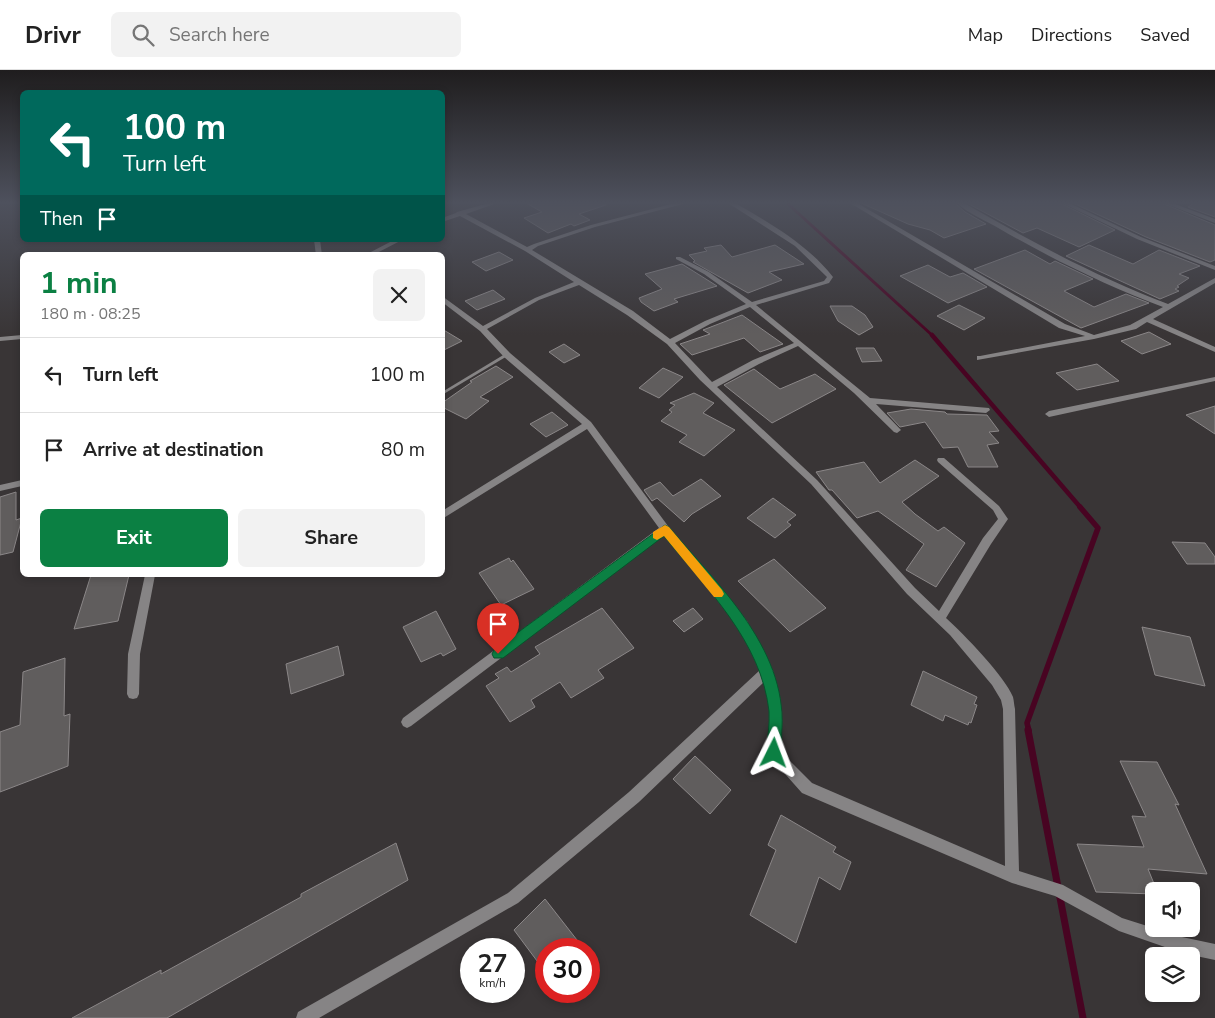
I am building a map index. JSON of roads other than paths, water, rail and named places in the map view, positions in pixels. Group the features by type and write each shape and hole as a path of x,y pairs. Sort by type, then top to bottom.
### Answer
{"street":[{"path":"373,252 383,247"},
{"path":"522,247 630,313 670,342 712,386 814,482 911,591 940,619 996,681 1007,698 1009,709 1012,876"},
{"path":"527,250 535,247"},
{"path":"670,342 708,321 791,290 827,282 830,278 798,247"},
{"path":"928,247 1062,326 1094,337"},
{"path":"1039,247 1084,271 1169,307"},
{"path":"1163,247 1215,268"},
{"path":"678,258 700,268 751,305 870,401 897,430"},
{"path":"980,358 1094,337 1133,327 1215,280"},
{"path":"483,329 537,300 579,282"},
{"path":"445,300 483,329 507,356 588,424 665,530 743,624 767,671 776,712 774,753 807,788 1012,876 1058,890 1119,924 1182,945 1215,952"},
{"path":"1147,319 1215,350"},
{"path":"0,339 20,337"},
{"path":"712,386 756,362 799,343"},
{"path":"1049,414 1215,379"},
{"path":"870,401 986,410"},
{"path":"445,514 588,424"},
{"path":"940,460 996,508 1003,519 940,619"},
{"path":"0,488 20,483"},
{"path":"407,722 665,530"},
{"path":"133,694 134,654 150,577"},
{"path":"304,1018 512,898 634,797 767,671"}],"lane":[{"path":"445,392 507,356"}],"waterway":[{"path":"836,247 932,335"},
{"path":"932,335 1081,508"},
{"path":"1029,731 1027,723 1098,528 1080,507"},
{"path":"1028,730 1083,1018"}]}
